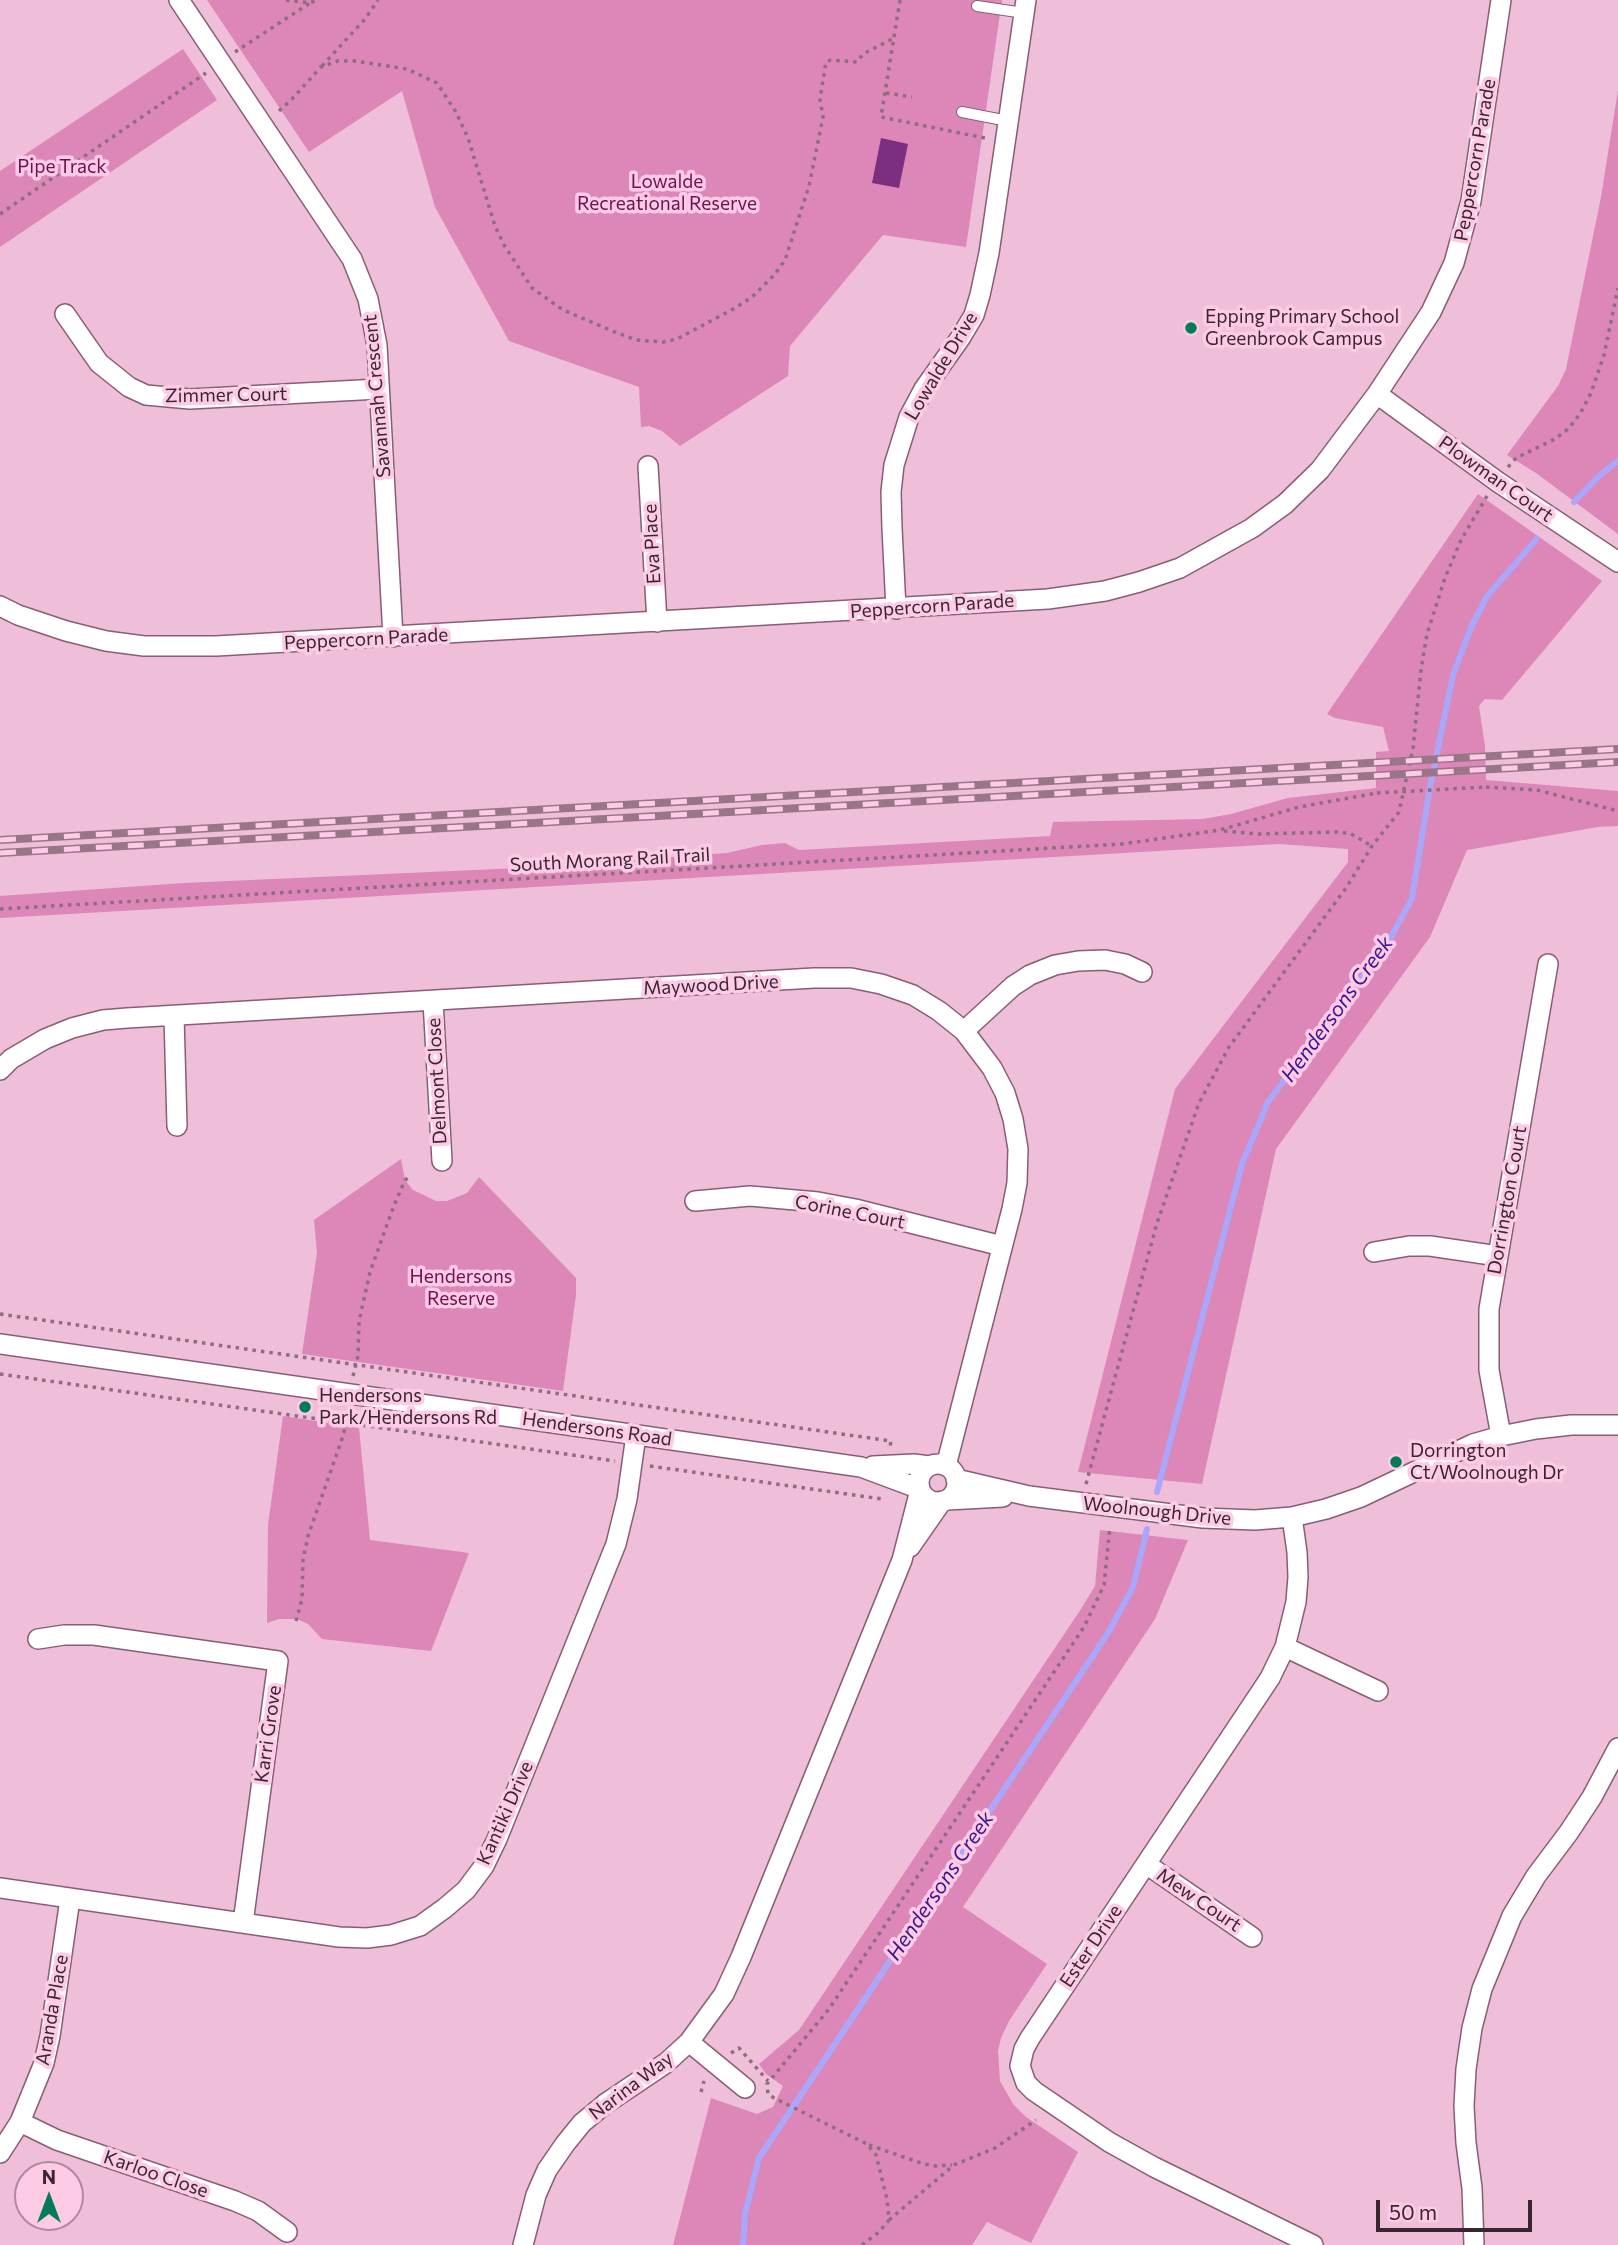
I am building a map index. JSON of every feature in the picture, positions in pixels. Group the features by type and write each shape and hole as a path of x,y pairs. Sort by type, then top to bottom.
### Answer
{"street":[{"name":"Savannah Crescent","path":"179,0 352,259 368,299 374,321 393,637"},
{"name":"Peppercorn Parade","path":"0,606 66,631 106,641 144,646 216,646 897,609 1083,595 1139,582 1180,568 1252,528 1285,504 1320,470 1377,394 1431,312 1461,243 1471,201 1502,0"},
{"name":"Lowalde Drive","path":"897,609 891,528 894,465 909,417 923,390 974,315 989,253 1025,6"},
{"name":"Zimmer Court","path":"65,314 99,363 129,387 146,395 190,400 379,390"},
{"name":"Plowman Court","path":"1377,394 1498,482 1618,562"},
{"name":"Eva Place","path":"648,466 657,622"},
{"path":"964,1031 1013,986 1030,975 1055,965 1105,960 1125,964 1142,972"},
{"name":"Dorrington Court","path":"1501,1436 1489,1370 1489,1309 1548,964"},
{"name":"Maywood Drive","path":"0,1070 11,1059 45,1039 103,1020 851,978 881,984 913,995 964,1031 992,1068 1005,1093 1013,1118 1018,1149 1017,1183 944,1470"},
{"name":"Delmont Close","path":"433,1001 442,1161"},
{"path":"174,1016 177,1126"},
{"name":"Corine Court","path":"695,1201 750,1196 818,1202 1002,1247"},
{"path":"1374,1252 1409,1246 1430,1246 1498,1256"},
{"name":"Hendersons Road","path":"0,1344 862,1467 901,1464 944,1470"},
{"name":"Woolnough Drive","path":"944,1470 1029,1496 1227,1520 1292,1517 1361,1497 1444,1456 1501,1436 1548,1428 1614,1427"},
{"name":"Kantiki Drive","path":"0,1888 339,1937 391,1935 420,1926 466,1890 484,1866 497,1839 616,1544 627,1499 636,1435"},
{"name":"Hendersons Road","path":"862,1467 920,1490"},
{"path":"746,2088 689,2042 724,1994 741,1957 902,1560 920,1490 921,1474 944,1470 955,1491 944,1501 902,1560"},
{"path":"920,1490 932,1501 944,1501"},
{"name":"Woolnough Drive","path":"944,1501 1029,1496"},
{"name":"Ester Drive","path":"1292,1517 1298,1577 1292,1627 1285,1647 1255,1703 1030,2038 1021,2058 1022,2074 1034,2091 1109,2142 1313,2245"},
{"name":"Karri Grove","path":"38,1639 64,1634 94,1634 278,1661 243,1923"},
{"path":"1285,1647 1378,1691"},
{"path":"1474,2245 1473,2200 1464,2106 1466,2069 1482,1989 1512,1916 1536,1876 1586,1806 1618,1748"},
{"name":"Mew Court","path":"1146,1864 1252,1937"},
{"name":"Aranda Place","path":"0,2153 20,2122 33,2094 50,2036 70,1899"},
{"name":"Narina Way","path":"523,2245 529,2213 547,2170 582,2123 666,2063 689,2042"},
{"name":"Karloo Close","path":"20,2122 57,2140 235,2200 258,2211 287,2232"}],"lane":[{"path":"977,6 1025,6"},
{"path":"962,112 1008,121"}],"path":[{"path":"286,0 310,4"},
{"path":"0,214 220,62 317,0"},
{"path":"279,111 365,19 378,0"},
{"path":"900,0 881,117 985,138"},
{"path":"321,68 337,61 355,61 407,68 437,83 456,111 468,138 495,226 532,288 563,310 615,332 636,340 663,342 677,339 735,308 752,297 775,274 785,260 809,186 823,117 820,99 826,62 857,62 863,54 894,38"},
{"path":"886,93 912,97"},
{"path":"1087,1477 1157,1223 1199,1103 1229,1047 1346,888 1372,846 1395,820 1403,802 1413,748 1423,653 1436,605 1461,540 1486,498 1516,458 1555,439 1568,429 1580,414 1591,393 1604,355 1618,288"},
{"name":"South Morang Rail Trail","path":"0,909 1143,842 1220,830 1299,807 1377,793 1486,786 1536,790 1618,811"},
{"name":"South Morang Rail Trail","path":"1220,830 1258,834 1339,832 1351,834 1372,846"},
{"path":"954,2165 924,2164 867,2144 774,2098 768,2092 768,2081 829,2009 1084,1627 1104,1585 1110,1523"},
{"path":"862,2245 954,2165 995,2148 1036,2120"},
{"path":"867,2144 876,2155 887,2199 888,2220"}],"green space":[{"name":"Lowalde Recreational Reserve","path":"207,0 1002,0 966,247 883,235 790,346 788,376 680,446 662,431 649,426 641,427 639,387 509,341 435,207 402,91 309,152"},
{"name":"Pipe Track","path":"183,49 217,100 0,247 0,171"},
{"path":"1618,90 1618,534 1536,473 1507,455 1558,386 1566,369 1601,197"},
{"path":"1478,494 1602,581 1502,700 1485,699 1479,706 1485,746 1486,780 1618,791 1618,826 1598,827 1467,850 1430,937 1276,1149 1202,1484 1078,1472 1175,1089 1348,862 1348,849 1279,844 0,918 0,896 184,883 542,867 727,853 785,843 799,850 1050,836 1053,822 1203,819 1288,798 1376,788 1376,752 1389,751 1383,727 1327,714"},
{"name":"Hendersons Reserve","path":"401,1159 405,1180 413,1190 436,1201 447,1201 467,1193 479,1177 576,1278 563,1391 302,1354 317,1253 314,1220"},
{"path":"283,1416 359,1428 370,1540 469,1553 431,1651 322,1639 308,1624 297,1619 279,1619 267,1623 268,1525"},
{"path":"1100,1530 1188,1540 1155,1619 963,1907 1047,1964 1009,2021 998,2051 1000,2081 1013,2104 1026,2117 1078,2152 1031,2243 987,2222 972,2245 673,2245 711,2098 757,2114 773,2107 783,2086 766,2074 759,2064 799,2030 1081,1609 1095,1586"}],"building":[{"path":"881,138 908,144 899,188 872,183"}],"waterway":[{"name":"Hendersons Creek","path":"1574,502 1618,461"},
{"name":"Hendersons Creek","path":"1157,1492 1242,1164 1268,1102 1389,941 1412,898 1430,787 1453,675 1471,627 1487,596 1537,539"},
{"name":"Hendersons Creek","path":"743,2245 745,2214 759,2158 1108,1633 1133,1587 1147,1529"}],"railway":[{"path":"0,840 1618,749"},
{"path":"0,853 1618,762"}],"place":[{"name":"Epping Primary School Greenbrook Campus","path":"1191,328"},
{"name":"Hendersons Park/Hendersons Rd","path":"305,1407"},
{"name":"Dorrington Ct/Woolnough Dr","path":"1396,1462"}]}
